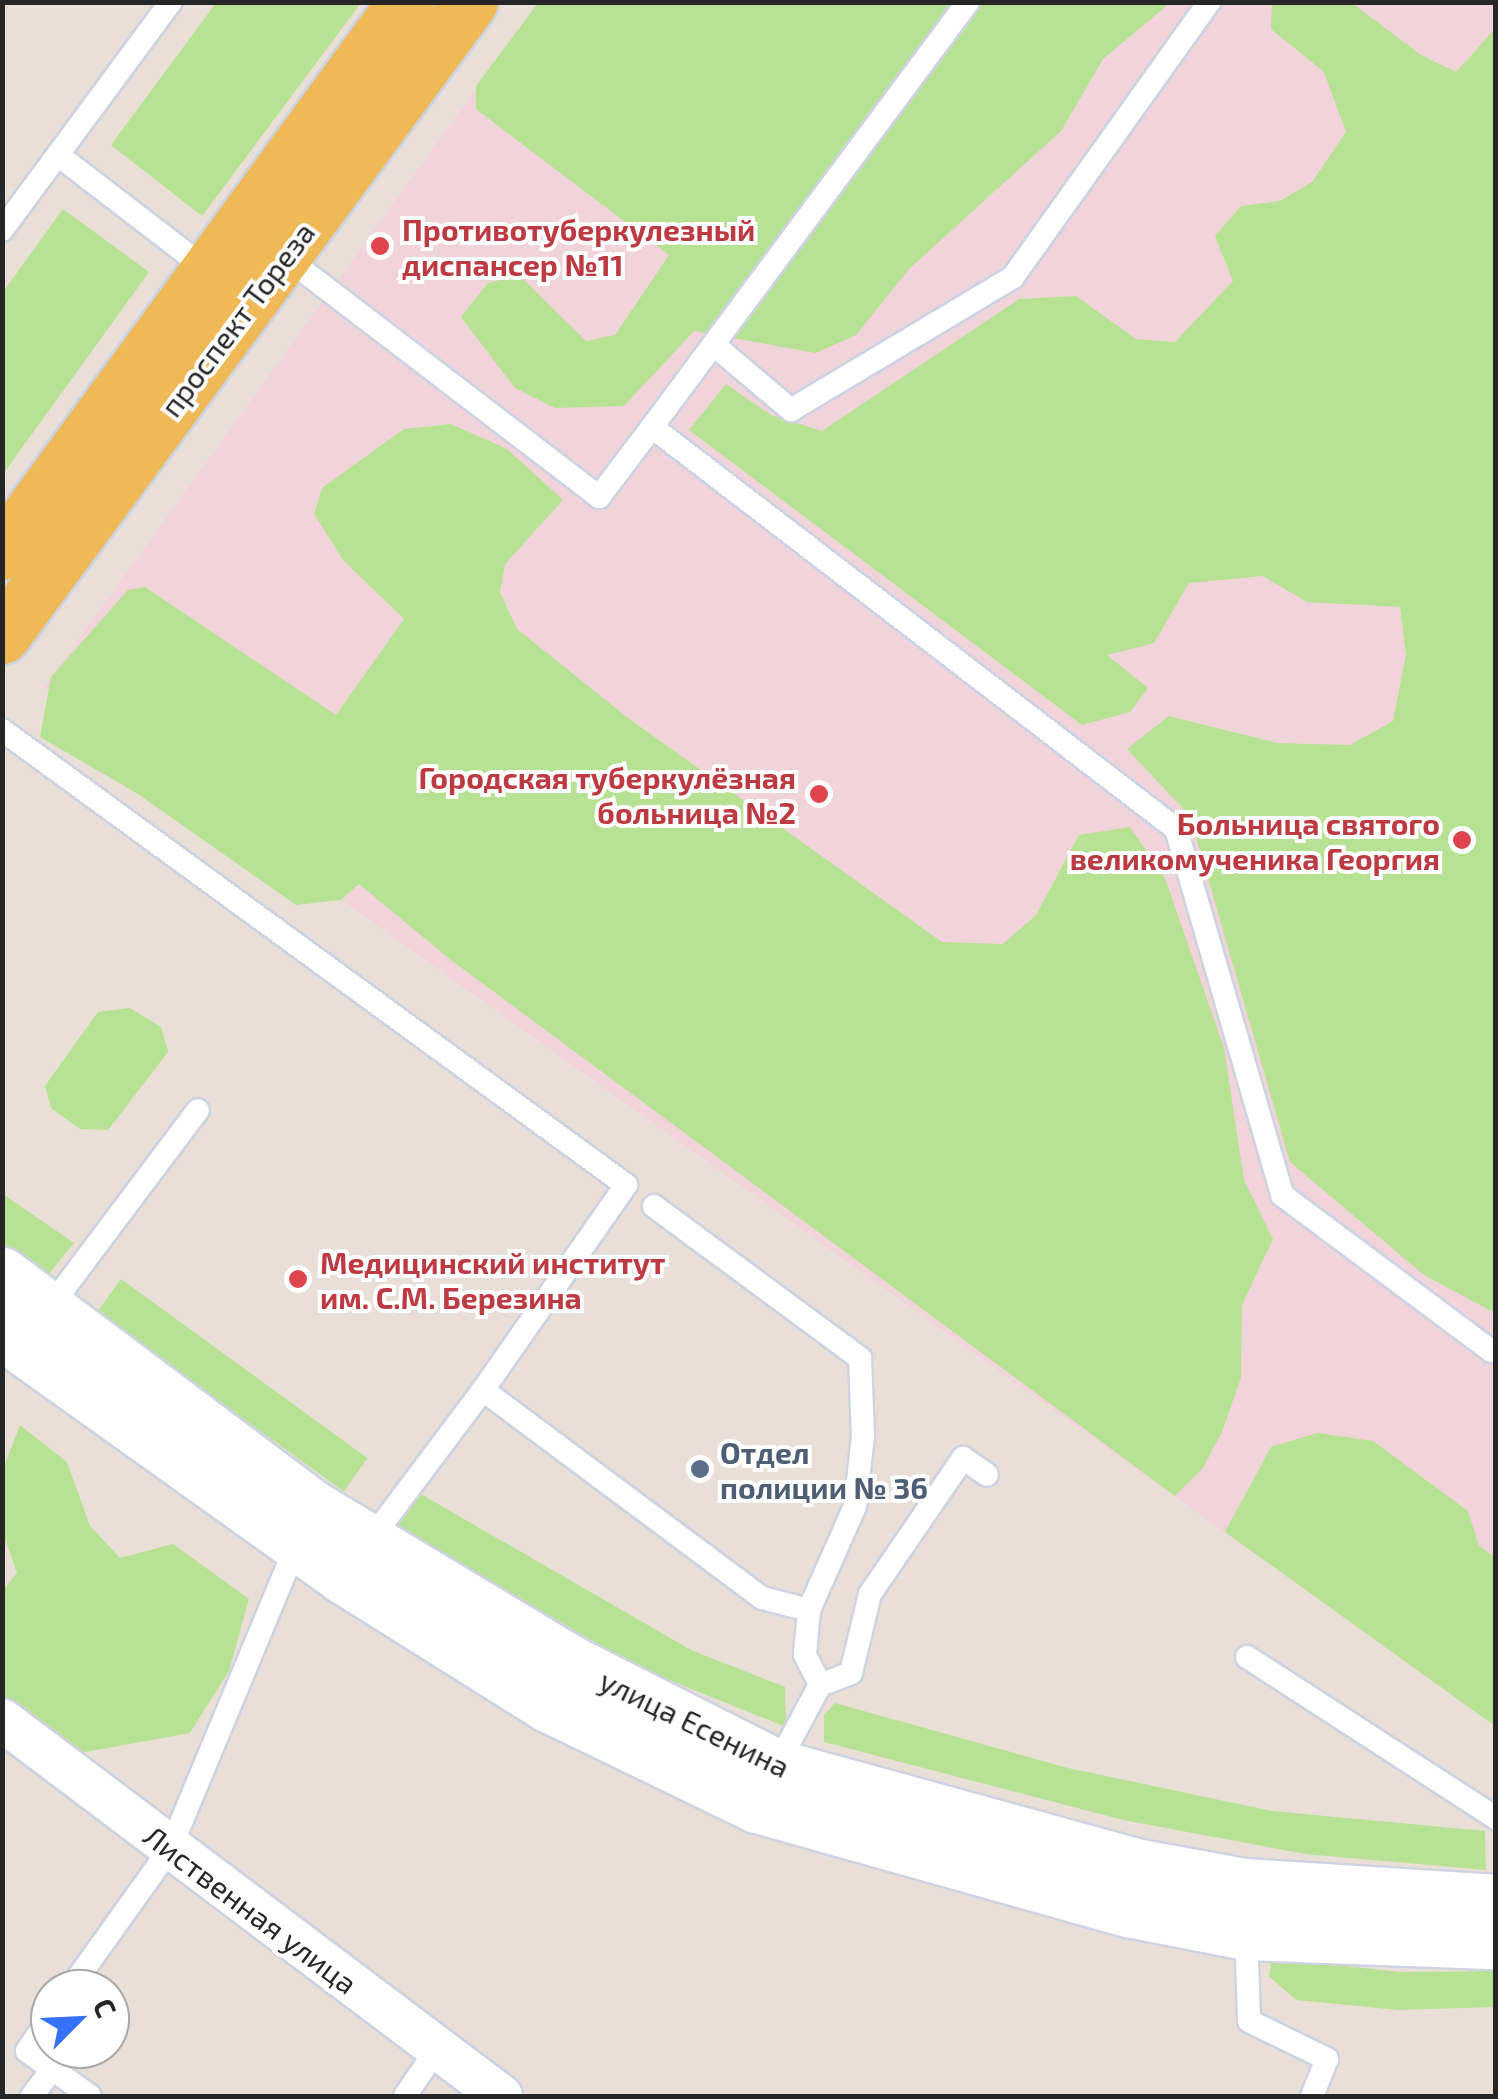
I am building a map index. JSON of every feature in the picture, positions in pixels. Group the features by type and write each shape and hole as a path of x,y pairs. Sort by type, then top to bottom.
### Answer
{"main road":[{"name":"проспект Тореза","path":"2,552 405,2"},
{"name":"проспект Тореза","path":"2,636 470,2"}],"street":[{"name":"улица Есенина","path":"2,1275 24,1329 305,1527 357,1559 570,1662 767,1786 1135,1866 1245,1909 1496,1941"},
{"name":"Лиственная улица","path":"2,1720 501,2096"},
{"name":"улица Есенина","path":"1245,1909 1496,1902"}],"lane":[{"path":"2,230 171,2"},
{"path":"284,256 599,497 968,2"},
{"path":"714,345 791,410 1013,277 1209,2"},
{"path":"58,155 209,271"},
{"path":"652,427 1176,829 1282,1195 1491,1351"},
{"path":"2,730 626,1186 483,1390 357,1559"},
{"path":"24,1329 198,1110"},
{"path":"654,1206 860,1358 863,1436 855,1506 809,1610 805,1655 820,1685"},
{"path":"483,1390 762,1598 809,1610"},
{"path":"767,1786 820,1685 851,1672 870,1594 963,1458 987,1475"},
{"path":"84,1969 170,1848 305,1527"},
{"path":"1247,1657 1496,1818"},
{"path":"1245,1909 1249,2021 1327,2059 1312,2096"},
{"path":"405,2096 437,2049"},
{"path":"32,2096 52,2069 90,2096"}],"shaded area":[{"name":"Городская туберкулёзная больница №2","path":"538,3 1495,3 1495,1726 44,687"}],"green space":[{"path":"216,3 361,3 202,216 111,145"},
{"path":"538,3 1170,3 1103,59 1061,131 909,269 856,335 816,353 694,331 624,406 555,408 515,388 461,317 488,283 519,275 586,341 615,335 669,255 476,109 476,86"},
{"path":"1272,3 1352,3 1421,55 1456,72 1495,29 1495,1313 1424,1275 1290,1162 1190,816 1127,749 1169,716 1278,743 1350,745 1393,721 1406,655 1400,607 1307,602 1263,576 1189,583 1154,643 1107,655 1148,688 1130,712 1082,725 689,430 726,384 771,415 822,431 1019,299 1076,296 1136,339 1175,342 1233,281 1215,236 1241,206 1280,201 1312,182 1346,132 1324,72 1271,29"},
{"path":"63,209 149,272 3,474 3,292"},
{"path":"451,424 507,449 563,500 505,564 500,592 517,629 628,718 942,942 1003,944 1036,915 1079,835 1130,827 1165,878 1224,1048 1244,1180 1273,1239 1242,1305 1241,1378 1222,1432 1203,1468 1175,1496 451,960 359,884 341,900 296,905 138,794 40,737 51,677 128,590 145,587 336,715 404,619 343,560 314,514 322,488 404,429"},
{"path":"130,1008 161,1027 168,1052 108,1130 80,1129 51,1108 45,1086 98,1012"},
{"path":"3,1194 74,1243 48,1275 3,1243"},
{"path":"121,1279 368,1458 344,1491 97,1312"},
{"path":"20,1425 67,1462 90,1526 120,1558 173,1544 249,1599 229,1671 190,1733 80,1753 2,1704 3,1590 17,1573 3,1533 3,1469"},
{"path":"1317,1433 1373,1441 1468,1511 1479,1546 1495,1557 1495,1726 1225,1532 1271,1447"},
{"path":"419,1493 691,1650 785,1687 786,1727 637,1667 396,1525"},
{"path":"835,1703 1068,1768 1272,1811 1485,1831 1486,1870 1305,1854 1123,1820 824,1742 824,1715"},
{"path":"1272,1958 1399,1972 1495,1971 1495,2007 1398,2010 1296,2000 1269,1976"}],"place":[{"name":"Противотуберкулезный диспансер №11","path":"380,246"},
{"name":"Городская туберкулёзная больница №2","path":"819,794"},
{"name":"Больница святого великомученика Георгия","path":"1462,840"},
{"name":"Медицинский институт им. С.М. Березина","path":"298,1279"},
{"name":"Отдел полиции № 36","path":"700,1469"}]}
